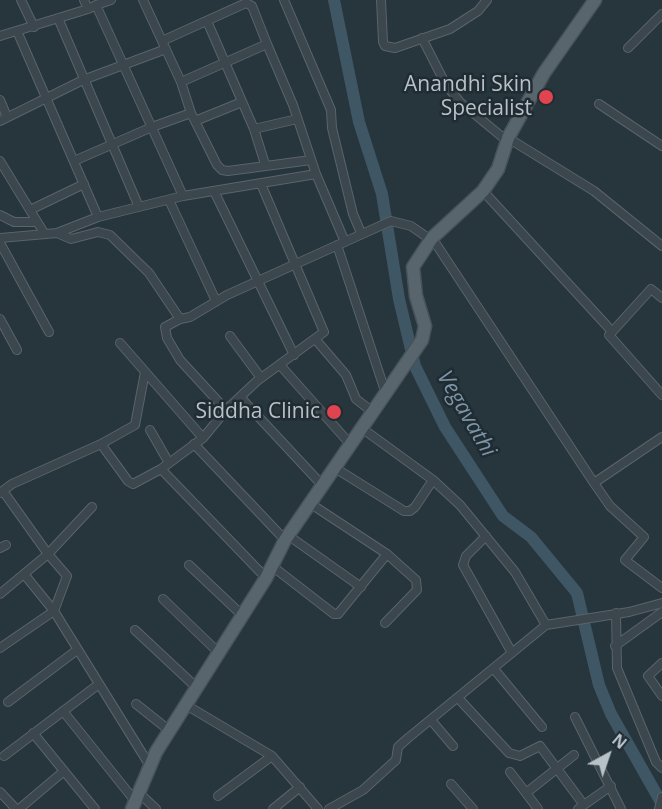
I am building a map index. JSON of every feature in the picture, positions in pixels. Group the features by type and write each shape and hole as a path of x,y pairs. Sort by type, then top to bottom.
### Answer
{"main road":[{"path":"135,801 150,766 170,731 243,616 287,538 422,340 425,326 416,296 413,267 432,239 483,191 498,169 508,139 544,73 595,0"}],"street":[{"path":"21,0 34,27"},
{"path":"84,0 88,9"},
{"path":"0,36 34,27 111,0"},
{"path":"143,0 193,117 217,165 222,170 311,160"},
{"path":"284,0 331,110 332,128 353,214 365,232"},
{"path":"381,0 385,46 395,48 450,29 478,11 487,0"},
{"path":"0,100 4,119 46,97 164,45 207,21 250,3 297,119 341,243 386,395"},
{"path":"96,5 183,196"},
{"path":"58,18 139,207"},
{"path":"628,48 660,18"},
{"path":"207,21 254,129 265,164"},
{"path":"17,31 98,217"},
{"path":"422,38 446,85 460,102 508,139 594,191 662,246"},
{"path":"180,82 267,45"},
{"path":"74,161 152,127 242,102"},
{"path":"598,104 662,146"},
{"path":"254,129 297,119"},
{"path":"0,161 44,233"},
{"path":"0,238 57,232 98,217 183,196 316,174"},
{"path":"30,210 84,184"},
{"path":"101,444 128,482 134,484 170,463 203,438 226,410 261,378 322,336 324,327 261,184"},
{"path":"214,191 256,282 294,355"},
{"path":"483,191 612,332"},
{"path":"169,200 216,301"},
{"path":"0,215 14,222 37,222"},
{"path":"226,410 180,360 167,338 165,327 180,319 190,318 216,301 391,221 411,226 432,239 610,506 644,537 625,560 662,588"},
{"path":"57,232 71,239 98,232 110,235 149,273 180,319"},
{"path":"0,243 49,332"},
{"path":"661,294 651,289 609,335 662,395"},
{"path":"0,319 17,350"},
{"path":"230,336 261,378"},
{"path":"316,340 346,375 356,399 374,413"},
{"path":"120,343 203,438"},
{"path":"280,365 351,445"},
{"path":"0,648 54,611 67,576 1,492 135,425 145,372"},
{"path":"240,397 323,486"},
{"path":"363,429 433,480 460,505 515,572 546,625"},
{"path":"150,430 170,463"},
{"path":"594,483 662,436"},
{"path":"194,444 287,538 361,587"},
{"path":"336,468 404,511 410,511 433,480"},
{"path":"161,469 266,578"},
{"path":"311,504 387,554 410,573 418,586 385,623"},
{"path":"0,594 48,554 92,507"},
{"path":"486,536 466,556 464,565 512,653"},
{"path":"272,566 334,614 341,613 387,554"},
{"path":"189,565 243,616"},
{"path":"24,574 54,611 150,766"},
{"path":"163,599 219,653"},
{"path":"329,809 363,790 396,760 398,747 546,625 616,614 662,603"},
{"path":"615,646 662,612"},
{"path":"616,614 617,668 656,762 662,768"},
{"path":"135,630 197,688"},
{"path":"8,702 77,650"},
{"path":"662,663 648,676 662,696"},
{"path":"494,669 542,727"},
{"path":"1,756 99,684"},
{"path":"459,699 509,753 520,756 540,746 558,769 581,807 611,786"},
{"path":"136,704 170,731"},
{"path":"186,705 272,756 317,809"},
{"path":"63,711 135,801 156,809"},
{"path":"575,717 621,809"},
{"path":"431,720 453,746"},
{"path":"33,733 95,809"},
{"path":"526,793 574,755"},
{"path":"218,796 272,756"},
{"path":"0,792 18,809 64,771"},
{"path":"510,772 538,809"},
{"path":"451,784 473,809"},
{"path":"273,809 300,787"},
{"path":"659,809 662,797"}],"waterway":[{"name":"Vegavathi","path":"334,0 359,122 382,194 399,299 415,366 445,427 503,516 531,537 577,593 599,685 611,714 662,804"}],"place":[{"name":"Anandhi Skin Specialist","path":"546,97"},
{"name":"Siddha Clinic","path":"334,412"}]}
